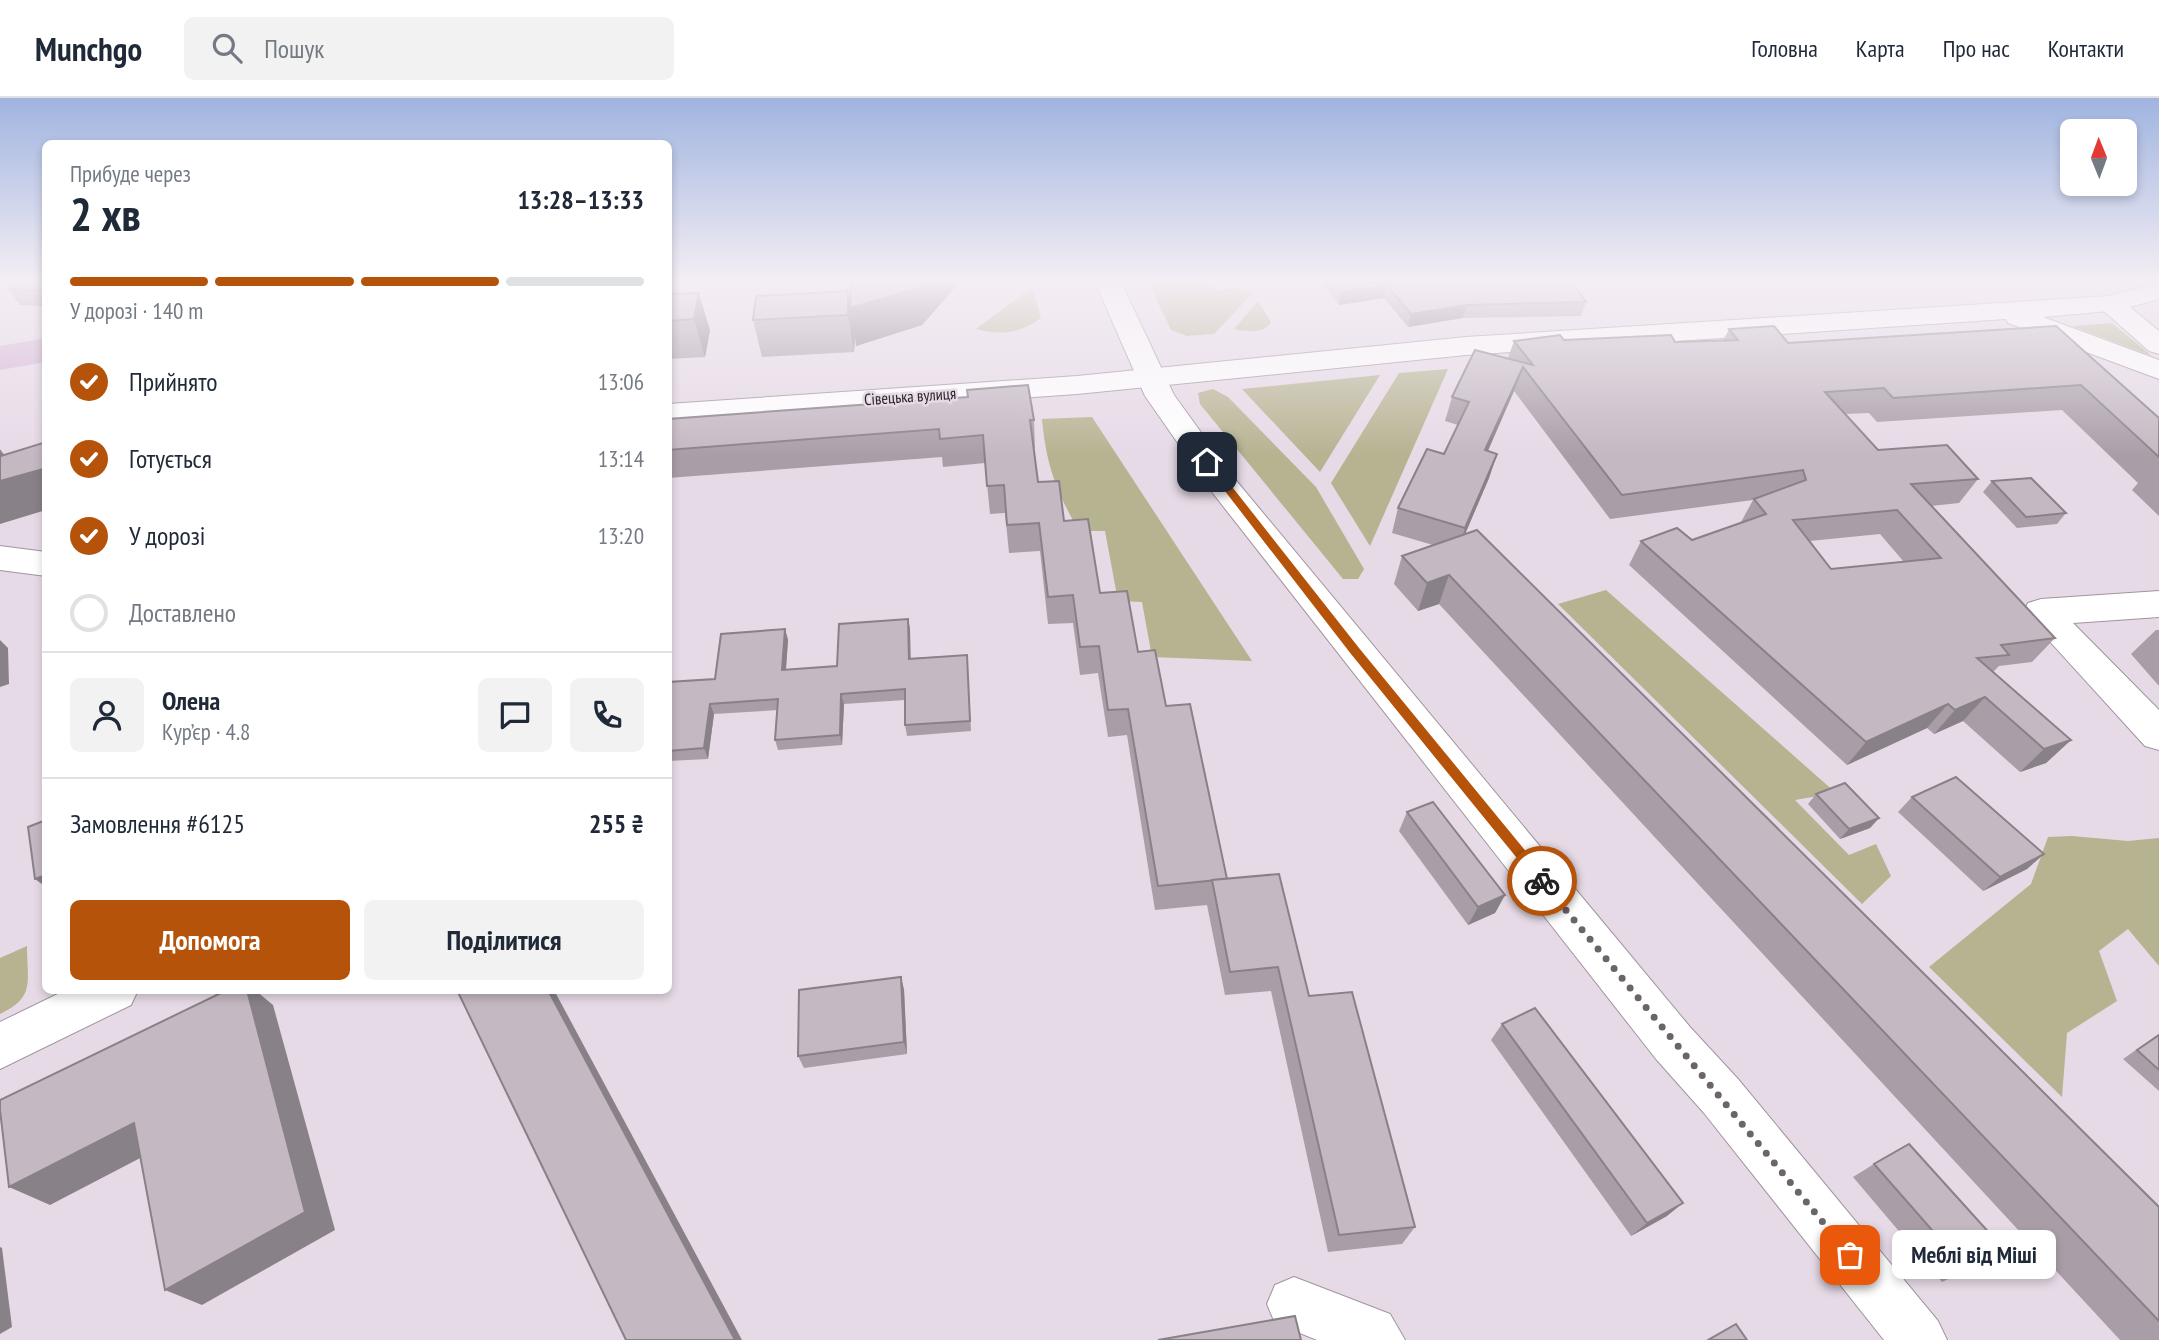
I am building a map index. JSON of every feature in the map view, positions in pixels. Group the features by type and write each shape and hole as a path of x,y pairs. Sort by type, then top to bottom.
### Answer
{"street":[{"path":"1134,340 1160,396 1223,485 1355,651 1919,1340"},
{"name":"Сівецька вулиця","path":"672,413 1063,386 1466,346 1565,340"},
{"path":"2078,340 2159,370"},
{"path":"0,558 42,564"},
{"path":"2159,604 2041,612 2159,736"},
{"path":"0,1046 107,994"},
{"path":"1294,1304 1371,1334 1377,1340"}],"shaded area":[{"path":"2109,340 2133,340 2152,356"},
{"path":"1448,369 1370,546 1331,483 1399,373"},
{"path":"1380,375 1320,472 1242,389"},
{"path":"1213,389 1228,397 1316,487 1364,569 1358,579 1343,579 1200,404 1198,393"},
{"path":"1092,417 1252,661 1152,657 1142,602 1118,601 1105,531 1079,531 1058,490 1049,464 1042,419"},
{"path":"1606,590 1836,793 1795,800 1849,855 1876,844 1891,876 1862,904 1558,604"},
{"path":"2072,836 2128,841 2159,838 2159,966 2128,929 2099,951 2117,1001 2067,1033 2062,1097 1929,967 2031,884 2048,837"},
{"path":"27,946 28,979 24,995 11,1008 0,1014 0,958"}],"building":[{"path":"1785,340 1788,343 1836,340 2072,340 2159,418 2159,457 2081,385 1893,398 1884,388 1825,392 1878,450 1947,445 1978,479 1911,484 2055,638 2001,645 2009,655 1977,658 2071,740 2044,749 1985,697 1955,710 1948,704 1866,742 1641,541 1677,528 1692,540 1766,514 1754,499 1806,480 1803,470 1622,495 1523,367 1485,450 1497,454 1465,528 1398,508 1427,449 1444,454 1469,402 1452,397 1475,350 1533,365 1514,341","holes":["1897,510 1941,558 1831,569 1793,520"]},
{"path":"1028,385 1034,420 1030,420 1038,482 1059,481 1064,521 1088,519 1100,593 1127,591 1138,652 1155,650 1166,706 1190,704 1227,879 1158,886 1128,709 1108,710 1099,646 1080,647 1073,595 1048,597 1039,523 1007,525 1004,485 987,486 983,435 940,439 939,429 672,450 672,419 968,397 967,390"},
{"path":"42,443 42,469 0,481 0,450 1,456"},
{"path":"2031,478 2066,513 2026,517 1992,481"},
{"path":"1477,530 2159,1207 2159,1321 1449,575 1427,583 1402,556"},
{"path":"908,619 909,659 967,655 970,721 905,725 905,689 841,694 840,735 775,740 778,699 710,704 704,748 672,751 672,682 715,679 721,634 785,629 782,670 837,666 839,624"},
{"path":"1956,777 2044,854 2000,877 1912,797"},
{"path":"1845,783 1879,818 1849,829 1816,794"},
{"path":"1433,802 1505,895 1478,907 1407,812"},
{"path":"42,822 42,876 35,879 28,827"},
{"path":"1279,874 1309,996 1352,992 1415,1227 1339,1235 1278,967 1230,972 1212,880"},
{"path":"901,977 904,1042 798,1056 799,990"},
{"path":"219,994 248,994 305,1212 165,1290 134,1123 9,1187 0,1100"},
{"path":"459,994 550,994 735,1340 626,1340"},
{"path":"1535,1008 1683,1203 1647,1223 1502,1024"},
{"path":"2159,1035 2159,1070 2137,1050"},
{"path":"1909,1144 2003,1248 1967,1270 1874,1164"},
{"path":"1295,1316 1301,1340 1158,1340"},
{"path":"1736,1324 1747,1340 1708,1340"}],"waterway":[{"path":"0,358 42,351"}],"way so far":[{"path":"1542,881 1850,1255"}],"place":[{"name":"Меблі від Міші","path":"1850,1255"}],"route":[{"path":"1207,462 1355,651 1542,881"}]}
